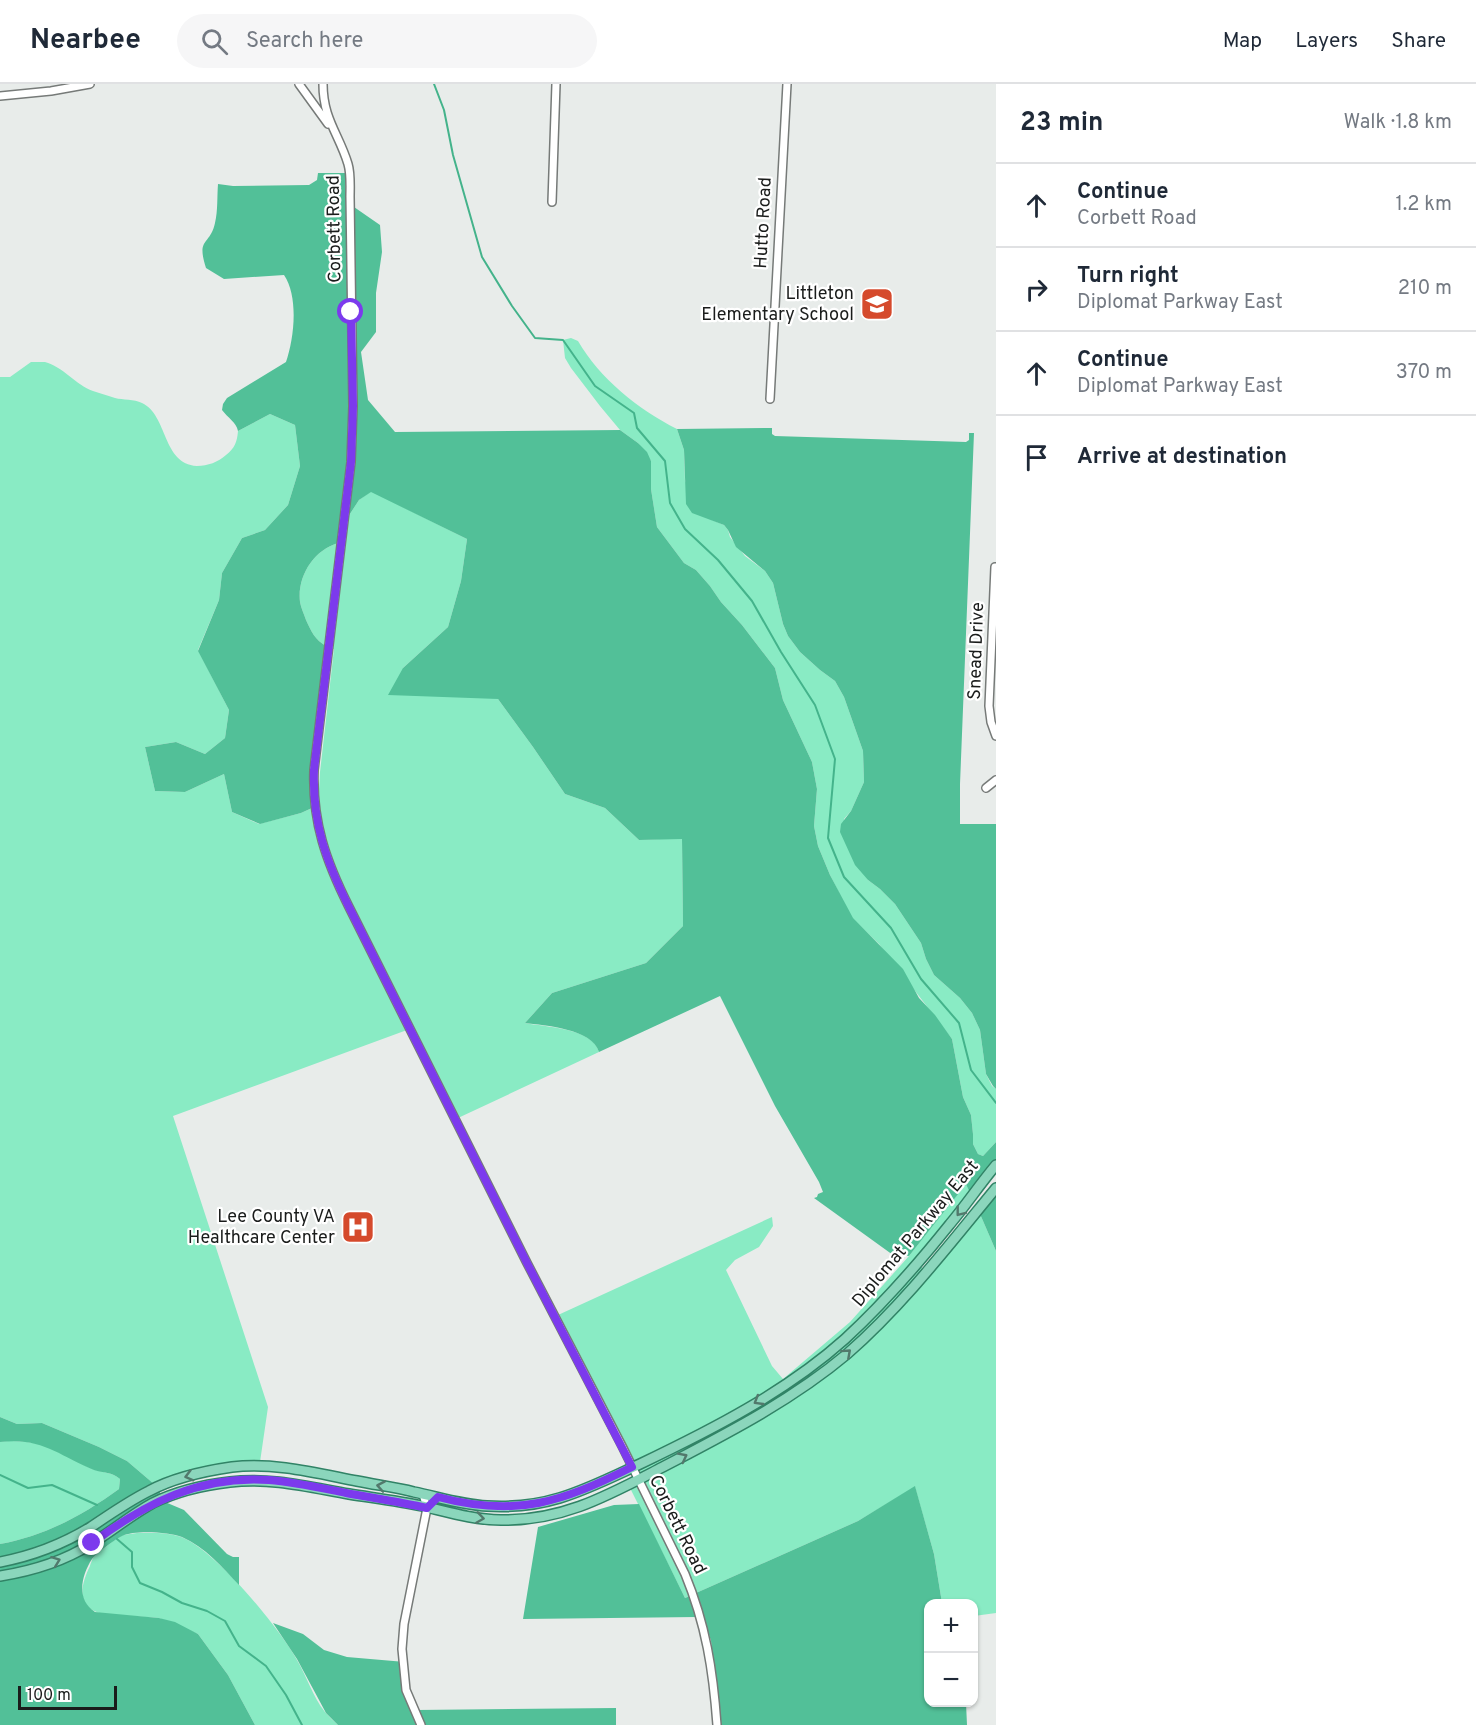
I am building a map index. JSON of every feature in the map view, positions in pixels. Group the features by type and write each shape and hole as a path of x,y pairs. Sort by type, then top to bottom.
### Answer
{"main road":[{"name":"Diplomat Parkway East","path":"0,1562 38,1552 70,1538 133,1500 168,1483 184,1477 236,1467 265,1466 302,1470 463,1504 488,1506 537,1504 584,1490 705,1431 758,1402 818,1361 868,1317 952,1223 996,1165"},
{"name":"Diplomat Parkway East","path":"0,1576 22,1572 69,1556 144,1508 173,1495 229,1482 267,1480 304,1485 489,1520 533,1519 574,1509 638,1480 708,1444 796,1391 848,1353 888,1314 932,1265 996,1188"},
{"path":"922,1257 932,1265"},
{"path":"790,1381 796,1391"},
{"path":"168,1483 173,1495"}],"street":[{"path":"0,96 90,84"},
{"path":"299,84 332,128"},
{"name":"Corbett Road","path":"323,84 323,101 348,166 353,406 351,462 314,770 317,825 339,888 685,1574 710,1657 717,1725"},
{"path":"552,202 556,84"},
{"name":"Hutto Road","path":"770,399 787,84"},
{"name":"Snead Drive","path":"995,567 989,706 996,736"},
{"path":"986,788 996,780"},
{"path":"421,1725 406,1690 402,1649 404,1624 427,1508 423,1494"},
{"path":"427,1508 438,1497"}],"green space":[{"path":"318,173 345,173 350,406 348,462 338,543 329,546 309,565 301,583 300,592 300,602 306,620 316,638 326,646 311,770 312,808 260,824 232,812 224,774 185,792 155,791 145,747 176,742 205,754 225,738 229,710 198,651 219,600 222,573 242,538 265,530 288,505 300,466 295,425 270,414 238,431 222,410 227,398 286,362 294,318 292,295 284,275 224,279 206,268 202,251 215,223 218,184 233,186 309,185 317,180"},
{"path":"354,207 380,225 382,252 376,293 376,332 361,352 368,400 395,432 620,430 647,452 651,461 651,489 657,527 684,563 696,570 710,586 775,668 783,700 812,762 817,789 814,826 818,846 830,875 853,918 903,969 919,998 935,1015 952,1039 963,1097 971,1115 973,1144 978,1154 983,1156 996,1142 996,1160 970,1193 966,1184 909,1256 893,1255 814,1198 823,1192 819,1182 775,1106 720,996 599,1052 595,1044 578,1033 525,1023 552,993 646,963 683,926 682,839 639,840 605,808 565,794 498,699 388,695 403,668 448,627 461,581 467,539 371,492 359,500 348,517 355,462 357,406"},
{"path":"571,338 578,341 597,368 621,392 648,412 677,429 684,450 685,481 712,520 724,525 745,556 765,571 773,583 788,636 800,652 835,681 844,697 863,751 864,782 851,811 844,819 868,880 895,904 921,943 934,975 960,998 972,1013 980,1030 986,1074 996,1089 996,1142 983,1156 978,1154 973,1144 971,1115 963,1097 952,1039 879,944 852,918 830,875 818,846 814,826 817,789 812,762 783,700 775,668 710,586 696,570 684,563 657,527 651,489 651,461 638,443 620,430 571,368 565,358 563,340"},
{"path":"31,362 51,364 93,391 142,403 157,418 177,457 197,466 216,462 233,447 238,431 270,414 295,425 300,466 288,505 265,530 242,538 222,573 219,600 198,650 229,710 225,738 205,754 176,742 145,747 155,791 185,792 224,774 232,812 259,824 312,808 316,835 332,880 407,1030 173,1116 268,1407 260,1462 154,1484 127,1461 99,1447 42,1423 17,1424 0,1417 0,377 10,377"},
{"path":"772,428 772,434 775,436 966,442 969,440 969,433 974,433 960,824 996,824 996,1089 986,1074 980,1030 972,1013 960,998 934,975 921,943 895,904 855,865 840,832 841,824 851,811 864,782 863,751 844,697 835,681 800,652 788,636 773,583 765,571 736,547 724,525 692,513 686,504 684,450 677,429"},
{"path":"371,491 467,539 461,581 448,627 403,668 498,699 565,794 605,808 639,840 682,838 683,926 646,963 552,993 525,1023 578,1033 595,1044 599,1052 458,1118 338,877 323,833 318,806 334,649 332,649 348,517 359,500"},
{"path":"338,543 326,646 316,638 306,620 300,602 301,583 309,565 315,558 329,546"},
{"path":"966,1183 970,1193 923,1251 837,1341 791,1377 740,1409 634,1462 558,1315 772,1217 773,1226 759,1247 735,1260 726,1270 772,1366 783,1379 850,1322 909,1256"},
{"path":"996,1194 996,1251 980,1214"},
{"path":"980,1214 996,1251 996,1613 978,1615 978,1599 941,1599 934,1554 915,1487 858,1521 696,1593 688,1572 643,1482 817,1382"},
{"path":"920,1266 924,1269 886,1311 846,1350 797,1386 795,1382"},
{"path":"789,1386 792,1390 781,1397 706,1441 640,1475 637,1469"},
{"path":"0,1417 17,1424 42,1423 99,1447 127,1461 154,1484 69,1534 37,1548 0,1558 0,1544 33,1536 77,1516 119,1489 120,1479 94,1470 49,1448 27,1442 0,1442"},
{"path":"8,1441 52,1448 87,1466 117,1477 120,1479 119,1489 92,1507 48,1530 0,1544 0,1442"},
{"path":"637,1485 690,1596 685,1598 630,1488"},
{"path":"915,1486 934,1554 941,1599 924,1599 924,1707 966,1707 967,1725 721,1725 711,1641 696,1593 858,1521"},
{"path":"159,1490 161,1495 79,1547 42,1562 0,1572 0,1566 127,1508"},
{"path":"165,1502 184,1510 227,1554 239,1557 239,1585 206,1552 190,1541 176,1535 143,1532 127,1534 119,1538 92,1559 83,1580 85,1601 95,1612 159,1618 175,1622 198,1634 228,1675 255,1725 0,1725 0,1580 23,1575"},
{"path":"639,1504 685,1598 690,1596 697,1617 523,1619 538,1527 614,1505"},
{"path":"137,1533 163,1533 178,1536 209,1555 226,1571 276,1629 297,1660 321,1706 338,1725 255,1725 228,1675 198,1634 159,1618 103,1614 88,1607 84,1601 83,1588 93,1558 120,1536"},
{"path":"273,1623 303,1634 324,1650 347,1657 405,1662 409,1692 416,1710 616,1708 616,1725 338,1725 326,1713 297,1659"}],"waterway":[{"path":"434,84 444,110 453,155 482,257 535,338 563,340 595,386 634,413 637,428 665,461 670,503 685,529 718,560 752,601 815,705 835,759 828,838 844,877 891,928 921,979 959,1023 971,1070 996,1103"},
{"path":"0,1475 28,1488 52,1485 97,1505"},
{"path":"117,1539 132,1552 132,1567 140,1583 225,1621 239,1646 266,1666 286,1695 302,1725"}],"place":[{"name":"Littleton Elementary School","path":"877,304"},
{"name":"Lee County VA Healthcare Center","path":"358,1227"}],"route":[{"path":"92,1543 144,1508 163,1499 205,1486 229,1482 280,1481 427,1508 438,1497 463,1504 514,1506 572,1495 632,1467 349,907 335,878 319,834 314,797 314,770 351,462 353,406 351,312"}]}
